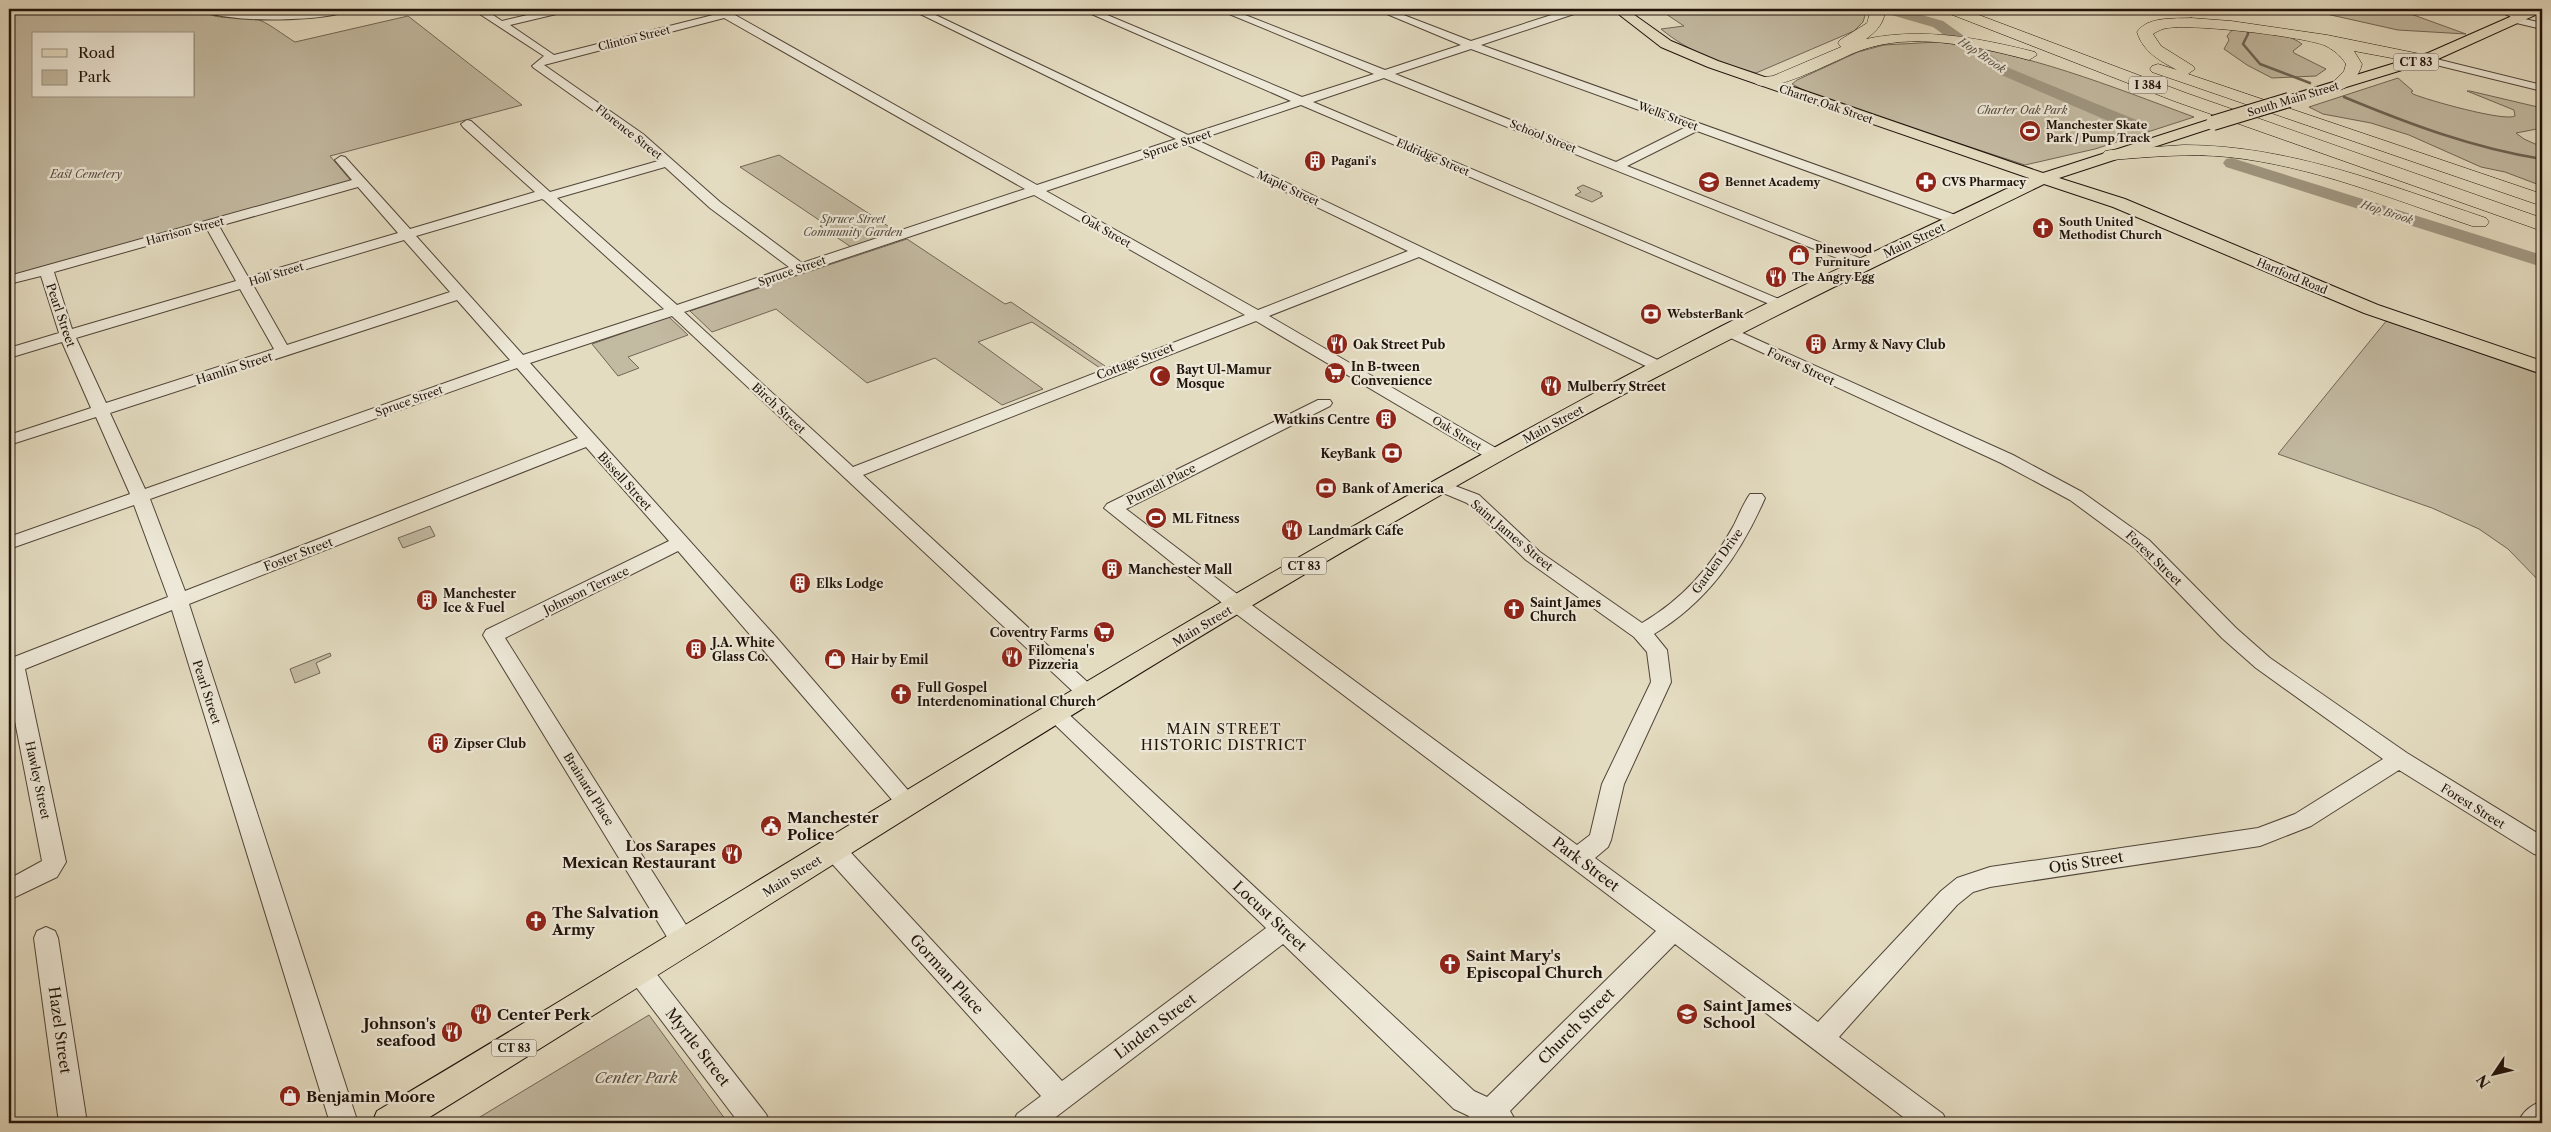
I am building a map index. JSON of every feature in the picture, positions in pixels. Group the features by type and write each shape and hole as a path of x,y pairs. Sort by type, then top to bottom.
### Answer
{"highway":[{"name":"I 384","path":"1950,9 2110,71 2542,225"},
{"path":"2191,9 2271,18 2424,59"},
{"path":"1762,82 1765,77 1861,35 1873,26 1878,11"},
{"path":"2366,140 2198,74 2158,50 2149,42 2145,34 2146,28 2156,21 2187,15 2233,16 2293,28 2403,56 2424,59"},
{"path":"2293,28 2331,42 2351,58 2354,70 2337,86"},
{"path":"1762,82 1776,81 1869,43 1904,39 1943,40 1979,44 2047,60 2347,156"},
{"name":"I 384","path":"2144,64 2542,200"},
{"path":"2111,155 2205,150 2275,159 2333,174 2542,243"}],"main road":[{"name":"Charter Oak Street","path":"1618,9 1671,46 1762,82 2044,178"},
{"name":"South Main Street","path":"2044,178 2213,123 2424,59 2538,9"},
{"name":"Main Street","path":"389,1123 639,972 1055,713 1496,455 1727,332 1862,264 2044,178"},
{"name":"Hartford Road","path":"2044,178 2146,213 2371,309 2542,368"}],"street":[{"path":"207,9 226,15 251,16 308,14 345,9"},
{"path":"477,9 548,54 551,59"},
{"path":"501,24 565,9"},
{"name":"Clinton Street","path":"551,59 721,12 746,9"},
{"name":"Maple Street","path":"915,9 1660,367"},
{"name":"Eldridge Street","path":"1085,9 1781,305"},
{"name":"School Street","path":"1222,9 1388,73 1862,264"},
{"name":"Wells Street","path":"1380,9 1471,44 1956,220"},
{"name":"Spruce Street","path":"9,544 519,362 1579,9"},
{"path":"2501,9 2542,26"},
{"name":"Oak Street","path":"721,12 1255,315 1496,455"},
{"name":"Florence Street","path":"551,59 540,62 538,66 639,137 715,205 799,268"},
{"path":"2424,59 2542,88"},
{"name":"Birch Street","path":"467,124 675,311 1088,694"},
{"path":"1618,166 1697,126"},
{"name":"Bissell Street","path":"341,160 908,804"},
{"name":"Holl Street","path":"9,353 407,235 667,162"},
{"name":"Harrison Street","path":"9,280 361,182"},
{"path":"211,224 283,352"},
{"name":"Cottage Street","path":"850,474 1421,251"},
{"name":"Pearl Street","path":"46,270 66,336 140,497 179,601 344,1123"},
{"name":"Hamlin Street","path":"9,440 460,294"},
{"name":"Forest Street","path":"1727,332 2007,459 2076,496 2142,544 2229,633 2263,663 2398,759 2542,847"},
{"name":"Purnell Place","path":"1238,605 1113,508 1324,404"},
{"name":"Foster Street","path":"11,666 588,440"},
{"name":"Saint James Street","path":"1442,486 1473,499 1533,556 1641,632 1657,650 1661,682 1613,784 1600,840 1578,858"},
{"name":"Garden Drive","path":"1641,632 1683,605 1699,590 1748,518 1756,498"},
{"name":"Johnson Terrace","path":"493,635 679,543"},
{"name":"Park Street","path":"1238,605 1933,1123"},
{"name":"Brainard Place","path":"493,635 684,943"},
{"name":"Hawley Street","path":"11,666 54,858 53,866"},
{"name":"Locust Street","path":"1055,713 1464,1100 1491,1120"},
{"name":"Otis Street","path":"1820,1039 1949,898 1966,886 1990,877 2260,837 2303,820 2398,759"},
{"name":"Gorman Place","path":"834,850 1060,1098"},
{"path":"9,890 53,866"},
{"name":"Linden Street","path":"1027,1123 1284,929"},
{"name":"Church Street","path":"1491,1120 1674,929"},
{"name":"Hazel Street","path":"46,938 73,1123"},
{"name":"Myrtle Street","path":"639,972 756,1123"},
{"path":"2532,1123 2542,1114"}],"green space":[{"name":"East Cemetery","path":"9,9 202,9 214,16 254,18 295,42 408,16 522,105 330,156 351,181 9,276"},
{"path":"1650,9 1867,9 1863,22 1854,31 1756,73 1718,61 1683,45 1661,29 1684,26 1663,12 1653,13"},
{"path":"2304,9 2397,9 2466,34 2398,30"},
{"path":"2233,29 2278,34 2295,40 2302,44 2293,51 2294,53 2326,69 2316,76 2272,78 2247,65 2224,49 2229,40 2227,36"},
{"name":"Charter Oak Park","path":"1937,42 1970,47 2036,62 2100,82 2194,117 2095,149 2025,165 1878,117 1809,93 1792,84 1858,52 1884,45"},
{"path":"2398,78 2413,91 2411,92 2413,94 2482,113 2508,117 2515,116 2514,110 2467,91 2542,108 2542,128 2516,133 2542,147 2542,186 2505,172 2481,167 2409,135 2371,123 2323,114 2309,107"},
{"name":"Spruce Street Community Garden","path":"779,155 897,232 851,247 820,226 825,224 740,167"},
{"path":"1583,185 1602,193 1600,194 1603,196 1592,202 1575,195 1581,192 1577,188"},
{"path":"907,239 1005,304 1011,302 1105,366 1100,368 1032,322 978,342 1043,389 1002,405 935,358 867,383 776,309 712,332 690,311"},
{"path":"669,317 688,335 628,357 639,368 618,376 592,344"},
{"path":"2387,320 2542,375 2542,584 2508,549 2479,529 2432,508 2278,454"},
{"path":"430,526 435,536 403,548 398,538"},
{"path":"330,653 331,656 316,663 320,673 295,683 290,669"},
{"name":"Center Park","path":"649,1015 728,1123 470,1123"}],"waterway":[{"name":"Hop Brook","path":"1886,9 1938,24 2004,71 2133,125"},
{"path":"2247,26 2248,34 2243,44 2260,64 2310,83"},
{"path":"2344,97 2393,117 2466,142 2542,159"},
{"name":"Hop Brook","path":"2232,163 2542,261"}],"place":[{"name":"Manchester Skate Park / Pump Track","path":"2030,131"},
{"name":"Pagani's","path":"1315,161"},
{"name":"Bennet Academy","path":"1709,182"},
{"name":"CVS Pharmacy","path":"1926,182"},
{"name":"South United Methodist Church","path":"2043,228"},
{"name":"Pinewood Furniture","path":"1799,255"},
{"name":"The Angry Egg","path":"1776,277"},
{"name":"WebsterBank","path":"1651,314"},
{"name":"Oak Street Pub","path":"1337,344"},
{"name":"Army & Navy Club","path":"1816,344"},
{"name":"In B-tween Convenience","path":"1335,373"},
{"name":"Bayt Ul-Mamur Mosque","path":"1160,376"},
{"name":"Mulberry Street","path":"1551,386"},
{"name":"Watkins Centre","path":"1386,419"},
{"name":"KeyBank","path":"1392,453"},
{"name":"Bank of America","path":"1326,488"},
{"name":"ML Fitness","path":"1156,518"},
{"name":"Landmark Cafe","path":"1292,530"},
{"name":"Manchester Mall","path":"1112,569"},
{"name":"Elks Lodge","path":"800,583"},
{"name":"Manchester Ice & Fuel","path":"427,600"},
{"name":"Saint James Church","path":"1514,609"},
{"name":"Coventry Farms","path":"1104,632"},
{"name":"J.A. White Glass Co.","path":"696,649"},
{"name":"Filomena's Pizzeria","path":"1012,657"},
{"name":"Hair by Emil","path":"835,659"},
{"name":"Full Gospel Interdenominational Church","path":"901,694"},
{"name":"Zipser Club","path":"438,743"},
{"name":"Manchester Police","path":"771,826"},
{"name":"Los Sarapes Mexican Restaurant","path":"732,854"},
{"name":"The Salvation Army","path":"536,921"},
{"name":"Saint Mary's Episcopal Church","path":"1450,964"},
{"name":"Center Perk","path":"481,1014"},
{"name":"Saint James School","path":"1687,1014"},
{"name":"Johnson's seafood","path":"452,1032"},
{"name":"Benjamin Moore","path":"290,1096"}],"district":[{"name":"MAIN STREET HISTORIC DISTRICT","path":"1224,738"}]}
